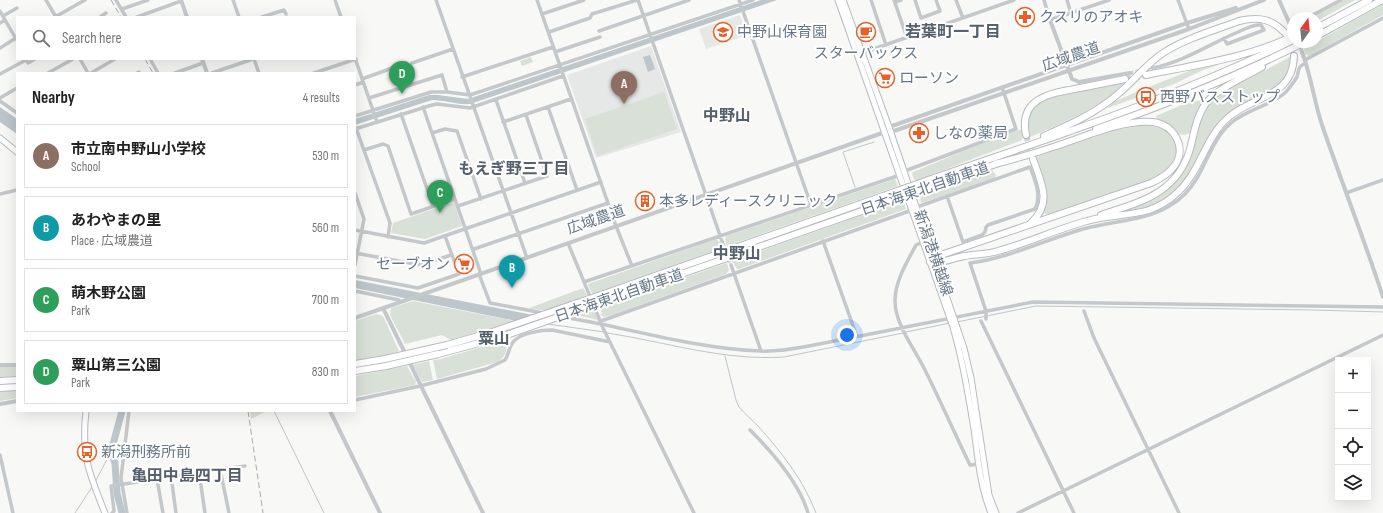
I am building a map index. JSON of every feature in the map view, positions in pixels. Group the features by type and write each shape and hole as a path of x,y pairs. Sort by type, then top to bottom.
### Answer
{"highway":[{"path":"1323,21 1369,0"},
{"path":"1323,25 1369,0"},
{"path":"1323,33 1382,0"},
{"path":"991,158 1070,125 1090,115 1119,93 1154,59 1167,50 1181,44 1247,19 1269,21 1287,34"},
{"path":"1146,75 1241,56 1274,45 1287,38"},
{"name":"日本海東北自動車道","path":"356,371 386,366 438,354 498,338 598,303 901,193 920,183 1148,103 1202,82 1287,43"},
{"name":"日本海東北自動車道","path":"356,364 447,345 492,332 901,193 923,190 1204,89 1264,63 1294,48"},
{"path":"934,261 999,251 1146,200 1164,189 1180,172 1186,161 1200,114 1210,99 1218,92 1295,48"},
{"path":"1088,220 1142,212 1171,198 1192,176 1209,143 1222,124 1238,110 1269,96 1283,86 1292,73 1294,56"},
{"path":"1026,135 1026,115 1040,98 1052,93 1125,79"},
{"path":"934,261 1030,224 1159,179 1172,170 1179,158 1179,143 1176,136 1167,127 1160,124 1141,122 1109,128 1035,153 995,164"},
{"path":"1030,224 1040,214 1044,200 1034,159"},
{"path":"0,381 16,380"},
{"path":"0,388 16,387"}],"main road":[{"name":"新潟港横越線","path":"838,0 900,176 934,261 964,348 971,378 989,495 996,513"},
{"name":"新潟港横越線","path":"843,0 905,171 923,242 934,261"},
{"path":"0,138 16,151"},
{"name":"新潟港横越線","path":"953,318 963,364 982,488 991,513"},
{"path":"86,412 84,444 86,460 91,478 105,513"}],"street":[{"path":"46,0 55,16"},
{"path":"58,16 85,0"},
{"path":"116,0 126,16"},
{"path":"122,9 148,0"},
{"path":"233,0 238,16"},
{"path":"335,0 341,16"},
{"path":"436,0 527,258"},
{"path":"537,0 616,226 632,266"},
{"path":"542,14 584,0"},
{"path":"548,32 590,18 592,14 637,0 644,16 723,244"},
{"path":"599,31 688,0"},
{"path":"356,116 426,93 447,92 470,96 651,36 753,0"},
{"path":"871,0 886,45"},
{"path":"900,0 894,1 907,38"},
{"path":"914,0 921,18 940,11 936,0"},
{"path":"956,0 963,18"},
{"path":"862,53 1014,0"},
{"path":"1044,0 1072,79 1079,82 1130,73"},
{"path":"1067,0 1071,13"},
{"path":"1050,20 1109,0"},
{"path":"1178,0 1189,29"},
{"name":"広域農道","path":"890,129 1187,23 1263,0"},
{"name":"広域農道","path":"890,129 1068,71 1189,29 1263,0"},
{"path":"1279,0 1287,16"},
{"path":"1318,12 1341,0"},
{"path":"140,16 181,1 187,16"},
{"path":"741,3 811,206"},
{"path":"3,16 17,8"},
{"path":"265,16 284,10 286,14"},
{"path":"0,11 16,38 0,48"},
{"path":"102,16 106,13"},
{"path":"986,319 986,311 970,263 996,258 1089,228 1148,216 1168,207 1192,187 1218,139 1231,123 1250,111 1283,95 1294,83 1301,66 1306,61 1383,18"},
{"path":"0,24 5,20"},
{"path":"1152,68 1174,62 1224,38 1254,26 1261,25 1264,30 1228,44 1224,38"},
{"path":"556,52 600,37"},
{"path":"462,77 553,47"},
{"path":"412,63 453,49"},
{"path":"1302,52 1306,61 1319,114 1383,297"},
{"path":"0,74 26,60"},
{"path":"50,72 71,60"},
{"path":"81,60 87,72"},
{"path":"93,72 113,60"},
{"path":"151,60 157,72"},
{"path":"215,72 250,60"},
{"path":"253,60 259,72"},
{"path":"317,72 350,60"},
{"path":"356,60 376,120"},
{"path":"177,72 202,61 206,72"},
{"path":"356,84 363,80 406,63"},
{"path":"369,98 442,75 447,92"},
{"path":"388,237 390,223 356,129 376,120 437,104 465,108 496,100 563,75"},
{"path":"905,171 1016,129 1002,88"},
{"path":"16,89 0,99 16,112"},
{"path":"504,122 571,99"},
{"path":"496,100 525,183"},
{"path":"423,107 474,249 480,274 490,303 602,324 632,332 728,349 761,351 777,351 809,346 1033,302 1383,307"},
{"path":"548,107 577,190"},
{"path":"401,114 433,206"},
{"path":"458,206 547,176 526,115"},
{"path":"432,133 445,129 457,131 481,198"},
{"path":"885,132 890,129"},
{"name":"広域農道","path":"383,308 885,132"},
{"path":"364,150 383,144 388,146 412,214 455,198"},
{"path":"602,324 734,273 947,196 1030,167 1036,183 1038,201 1035,209 988,225 982,235 963,242 947,196"},
{"path":"584,282 900,176"},
{"path":"1346,193 1383,180"},
{"path":"356,230 424,243 601,182"},
{"path":"0,194 16,190"},
{"path":"356,196 364,219 356,253 421,265 451,255"},
{"path":"474,249 608,203"},
{"path":"356,276 418,288 459,274 445,236"},
{"path":"823,241 857,337"},
{"path":"923,242 916,245 903,271 896,292 896,312 902,328 924,368 970,464 979,464"},
{"path":"568,243 602,324 694,513"},
{"path":"731,265 761,351"},
{"path":"356,291 399,300"},
{"path":"356,318 383,308 483,513"},
{"path":"1084,311 1094,338 1179,513"},
{"path":"981,321 1074,513"},
{"path":"356,400 420,386 486,369 505,360 514,340 543,330 552,330 610,340"},
{"path":"1018,513 1383,335"},
{"path":"0,365 16,365"},
{"path":"0,404 16,401"},
{"path":"127,513 121,472 129,412"},
{"path":"330,412 380,513"},
{"path":"750,430 777,459 801,496 808,513"},
{"path":"0,455 13,513"},
{"path":"112,513 114,511 111,486 245,466"},
{"path":"220,469 229,513"},
{"path":"199,472 205,513"},
{"path":"171,476 176,513"},
{"path":"157,479 163,513"}],"shaded area":[{"path":"761,0 777,0 470,104 432,100 356,125 356,119 429,95 468,99"},
{"path":"1343,0 1355,0 1323,18 1323,12 1320,12"},
{"path":"1383,4 1383,15 1309,56 1305,54 1304,49 1306,48 1323,48 1323,38"},
{"name":"中野山保育園","path":"740,15 747,35 706,49 699,29"},
{"path":"651,46 681,132 596,158 567,75"},
{"path":"650,55 655,69 648,72 643,57"},
{"path":"531,57 533,62 522,66 520,61"},
{"path":"1290,57 1289,69 1284,79 1277,86 1236,109 1218,124 1208,139 1193,168 1178,189 1158,203 1147,208 1120,213 1152,199 1167,189 1178,178 1201,116 1209,103 1220,94"},
{"path":"1217,63 1218,65 1203,70 1174,84 1108,108 1107,106 1141,90 1202,66"},
{"path":"1127,82 1105,99 1081,114 1030,137 1030,116 1032,111 1039,103 1052,96"},
{"path":"664,92 677,129 597,156 585,119"},
{"path":"1201,100 1204,104 1191,133 1184,135 1178,134 1172,127 1157,120 1156,116 1184,104"},
{"path":"0,107 16,118 16,133 0,122"},
{"path":"1145,125 1159,127 1170,133 1176,142 1177,149 1175,159 1172,165 1165,172 1135,187 1048,215 1044,213 1047,199 1046,185 1036,157 1115,130"},
{"path":"1022,129 1022,140 915,181 912,174 913,172"},
{"path":"992,170 996,175 994,179 921,203 920,196"},
{"path":"895,179 898,186 727,246 725,240 726,236"},
{"path":"902,201 906,209 739,269 737,269 732,261"},
{"path":"454,202 462,226 425,239 391,233 393,223"},
{"path":"716,239 720,242 722,248 592,294 588,284"},
{"path":"727,263 729,270 726,274 615,314 604,317 600,315 602,314 600,307"},
{"path":"356,280 533,315 516,321 356,288"},
{"path":"583,288 587,295 564,305 547,310 529,308"},
{"path":"413,301 515,321 451,340 442,335 405,344 390,315 391,308"},
{"path":"593,309 598,320 576,315"},
{"path":"376,314 383,316 399,351 384,356 356,361 356,321"},
{"path":"506,340 506,352 497,362 437,379 433,360"},
{"path":"429,361 433,380 422,382 413,365"},
{"path":"16,366 16,376 0,377 0,367"},
{"path":"407,366 416,382 415,385 356,397 356,376"},
{"path":"16,390 16,398 0,401 0,392"},
{"path":"250,412 265,412 251,419"}],"waterway":[{"path":"855,187 843,152 874,142"},
{"path":"957,322 1036,306 1383,312"},
{"path":"906,332 950,323"},
{"path":"548,324 604,332"},
{"path":"607,333 717,354 761,357 784,357 903,333"},
{"path":"725,356 739,407 767,436 791,467 805,489 816,513"},
{"path":"122,412 111,452 115,463 117,493 122,513"},
{"path":"274,412 324,513"},
{"path":"95,482 111,452"},
{"path":"75,513 92,487"}],"tunnel":[{"path":"1300,48 1302,52"},
{"path":"1130,73 1152,68"},
{"path":"1125,79 1146,75"},
{"path":"1026,135 1033,157"},
{"path":"723,244 731,265"}],"railway":[{"path":"111,0 120,16"},
{"path":"146,60 152,72"},
{"path":"248,412 263,513"}],"place":[{"name":"クスリのアオキ","path":"1025,17"},
{"name":"中野山保育園","path":"723,32"},
{"name":"スターバックス","path":"866,32"},
{"name":"ローソン","path":"885,78"},
{"name":"粟山第三公園","path":"402,94"},
{"name":"西野バスストップ","path":"1146,97"},
{"name":"市立南中野山小学校","path":"624,104"},
{"name":"しなの薬局","path":"919,133"},
{"name":"本多レディースクリニック","path":"645,201"},
{"name":"萌木野公園","path":"440,213"},
{"name":"セーブオン","path":"464,264"},
{"name":"あわやまの里","path":"512,288"},
{"name":"新潟刑務所前","path":"87,452"}],"district":[{"name":"若葉町一丁目","path":"953,32"},
{"name":"中野山","path":"727,116"},
{"name":"もえぎ野三丁目","path":"514,169"},
{"name":"中野山","path":"737,254"},
{"name":"粟山","path":"494,339"},
{"name":"亀田中島四丁目","path":"187,476"}]}
